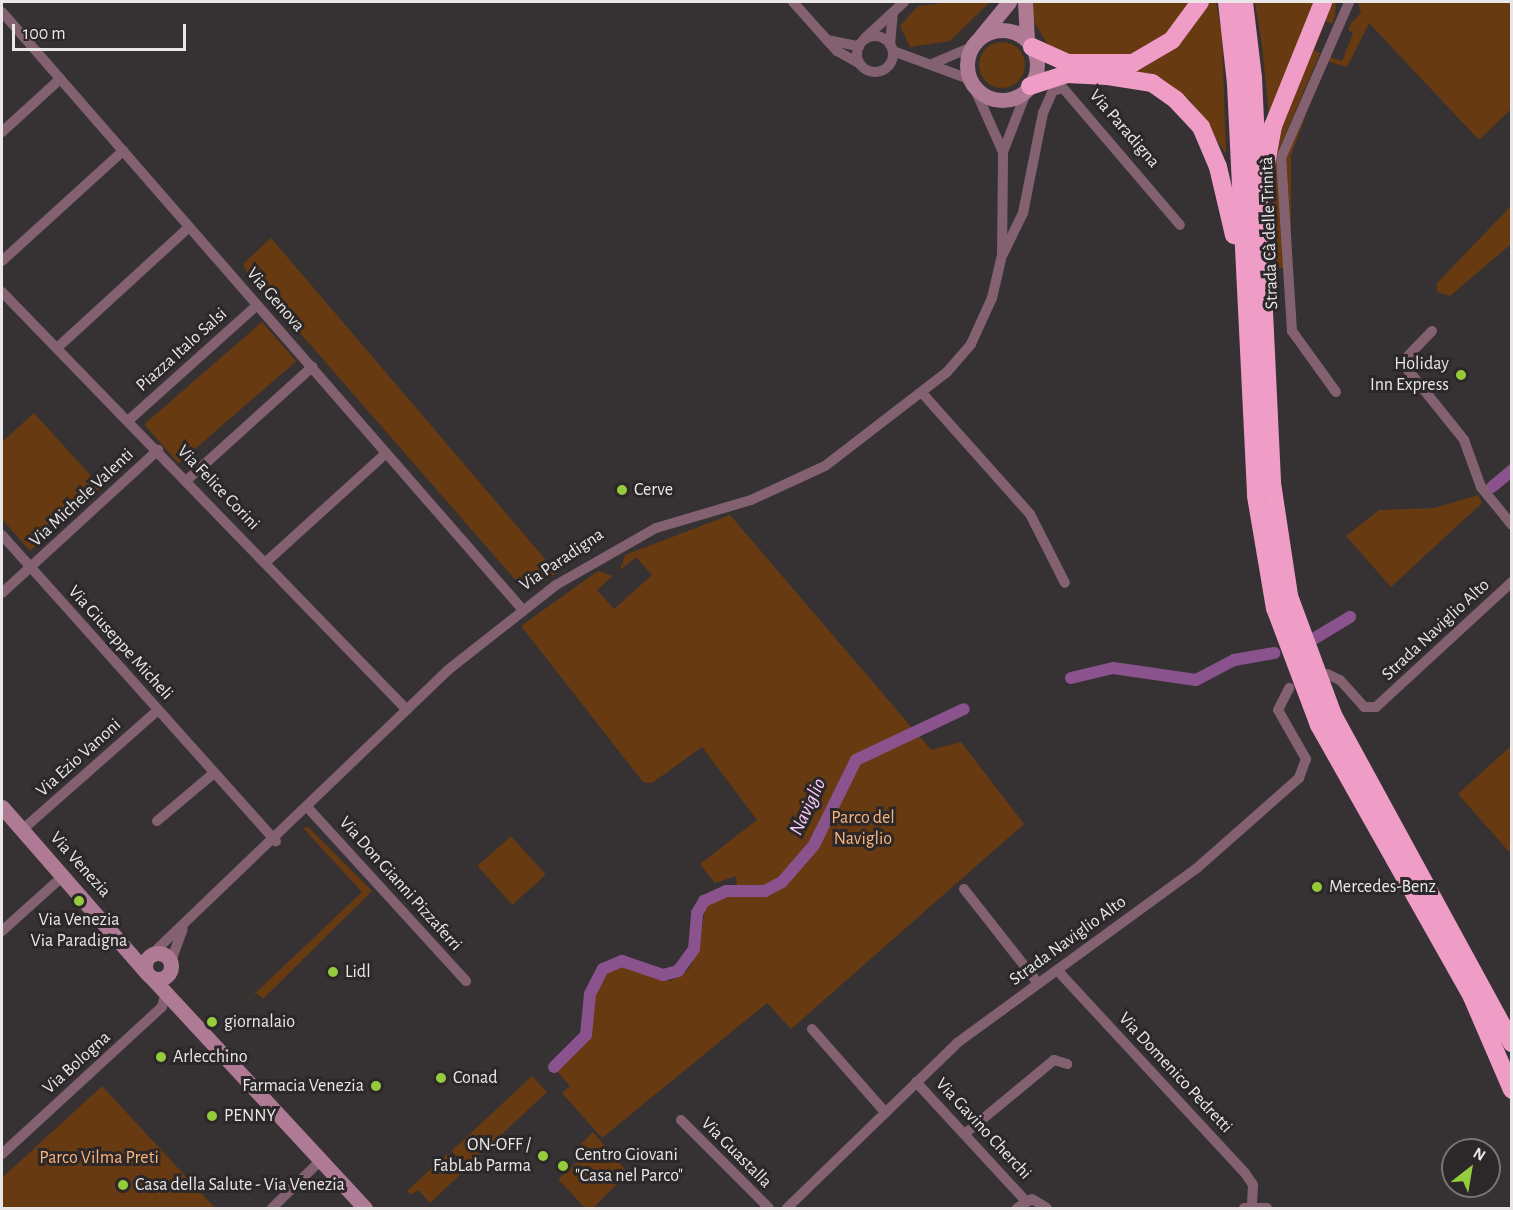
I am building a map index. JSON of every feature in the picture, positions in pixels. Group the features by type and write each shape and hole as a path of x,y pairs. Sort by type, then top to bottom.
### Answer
{"highway":[{"path":"1030,44 1068,63 1133,63 1173,40 1200,2"},
{"path":"1227,2 1236,84 1260,534 1293,666 1328,741 1475,1003 1512,1090"},
{"path":"1244,2 1263,282 1275,521 1302,639 1339,726 1512,1043"},
{"path":"1263,282 1269,144 1323,2"},
{"path":"1029,88 1066,74 1130,78 1152,83 1176,100 1201,127 1233,223 1250,359"}],"street":[{"path":"793,2 827,40 870,71 883,70 912,60"},
{"path":"860,64 861,44 904,2"},
{"path":"934,63 970,48 1009,2"},
{"name":"Via Paradigna","path":"151,955 183,929 276,841 407,710 523,610 621,544 681,519 751,500 825,466 923,394 971,344 992,298 1002,255 1003,152 1029,88 1037,60 1030,44 1025,2"},
{"name":"Strada Cà delle Trinità","path":"1336,392 1299,345 1290,321 1281,158 1349,2"},
{"name":"Via Genova","path":"2,12 523,610"},
{"path":"883,70 892,48 893,13"},
{"path":"981,36 1005,30 1030,44"},
{"path":"827,40 861,44 881,37 892,48 912,60 934,63 971,82 993,99 1017,97 1029,88"},
{"name":"Via Paradigna","path":"970,48 971,82 1003,152"},
{"path":"2,132 60,79"},
{"name":"Via Paradigna","path":"1002,255 1023,213 1043,113 1053,91 1063,87 1180,225"},
{"path":"2,261 123,151"},
{"path":"57,348 189,227"},
{"name":"Via Felice Corini","path":"2,292 129,420 407,710"},
{"name":"Piazza Italo Salsi","path":"129,420 257,305"},
{"path":"1432,331 1408,357 1408,370 1462,437 1481,486 1512,525"},
{"path":"187,480 312,367"},
{"path":"923,394 1030,514 1065,583"},
{"name":"Via Michele Valenti","path":"2,593 158,450"},
{"path":"266,562 386,453"},
{"name":"Via Giuseppe Micheli","path":"2,535 276,841"},
{"name":"Strada Naviglio Alto","path":"1327,674 1340,680 1364,707 1376,707 1512,582"},
{"name":"Strada Naviglio Alto","path":"786,1209 957,1043 1197,868 1302,775 1306,759 1278,710 1289,688"},
{"name":"Via Ezio Vanoni","path":"22,830 158,710"},
{"path":"157,821 214,773"},
{"name":"Via Venezia","path":"2,807 149,975 365,1209"},
{"name":"Via Don Gianni Pizzaferri","path":"309,808 466,981"},
{"path":"2,931 63,876"},
{"path":"964,890 1038,983"},
{"name":"Via Paradigna","path":"170,965 183,929"},
{"path":"129,950 151,955 163,954 170,965 164,977 149,975 151,955"},
{"name":"Via Venezia","path":"170,965 177,994 197,1025"},
{"name":"Via Domenico Pedretti","path":"1057,970 1245,1173 1253,1185 1248,1207"},
{"name":"Via Bologna","path":"2,1154 162,1007 166,992"},
{"path":"812,1029 885,1113"},
{"path":"967,1132 1054,1060 1066,1064"},
{"name":"Via Gavino Cherchi","path":"916,1082 967,1132 1021,1204"},
{"name":"Via Guastalla","path":"681,1120 769,1209"},
{"path":"272,1209 321,1160"},
{"path":"1021,1204 1040,1201 1047,1209"},
{"path":"1248,1207 1267,1209"}],"green space":[{"path":"951,2 990,2 950,41 910,47 900,26 918,6"},
{"path":"1032,2 1194,2 1178,27 1134,57 1071,57 1048,45 1033,20"},
{"path":"1206,2 1216,2 1222,36 1226,154 1190,100 1136,71"},
{"path":"1255,2 1318,2 1269,116 1262,46"},
{"path":"1327,2 1336,2 1335,17 1332,24 1326,21 1314,50 1320,53 1280,147 1284,268 1272,268 1274,145"},
{"path":"1358,2 1511,2 1511,109 1479,140 1369,23 1347,67 1326,61 1291,155 1291,292 1283,165 1327,56 1342,61 1353,33 1348,30 1351,23 1361,13"},
{"path":"1002,42 1018,49 1025,65 1018,81 1002,88 986,81 979,65 986,49"},
{"path":"1511,206 1511,244 1450,296 1437,292 1437,283"},
{"path":"271,238 557,573 526,592 246,271 243,264"},
{"path":"262,322 296,361 178,464 144,424"},
{"path":"34,413 101,487 30,551 2,519 2,442"},
{"path":"1478,495 1482,503 1391,587 1346,536 1379,510 1434,508"},
{"name":"Parco del Naviglio","path":"730,515 931,750 961,742 1024,824 791,1029 767,1003 602,1138 562,1093 570,1086 555,1069 590,1039 594,993 607,972 622,967 671,981 689,969 699,948 706,903 717,896 738,894 736,876 715,883 700,864 757,820 702,747 652,783 643,782 521,626 598,571 613,576 597,590 614,609 652,575 636,557 620,570 625,555"},
{"path":"1511,746 1511,854 1458,794"},
{"path":"308,827 372,891 263,999 256,993 231,1016 362,892 303,828"},
{"path":"511,836 546,875 512,905 478,866"},
{"path":"532,1076 547,1092 467,1167 452,1151"},
{"name":"Parco Vilma Preti","path":"102,1086 215,1208 2,1208 2,1178"},
{"path":"593,1132 628,1173 593,1208 585,1208 558,1179 586,1154 579,1146"},
{"path":"448,1153 464,1171 430,1203 418,1190 411,1195 407,1191"}],"waterway":[{"name":"Naviglio","path":"1492,487 1512,470"},
{"name":"Naviglio","path":"1315,638 1350,617"},
{"name":"Naviglio","path":"1071,678 1113,668 1196,680 1234,660 1274,653"},
{"name":"Naviglio","path":"554,1067 586,1035 590,994 603,969 622,961 663,975 678,971 694,949 697,913 704,901 726,891 765,891 782,882 814,845 856,760 964,709"}],"place":[{"name":"Holiday Inn Express","path":"1461,375"},
{"name":"Cerve","path":"622,490"},
{"name":"Mercedes-Benz","path":"1317,887"},
{"name":"Via Venezia Via Paradigna","path":"79,901"},
{"name":"Lidl","path":"333,972"},
{"name":"giornalaio","path":"212,1022"},
{"name":"Arlecchino","path":"161,1057"},
{"name":"Conad","path":"441,1078"},
{"name":"Farmacia Venezia","path":"376,1086"},
{"name":"PENNY","path":"212,1116"},
{"name":"ON-OFF / FabLab Parma","path":"543,1156"},
{"name":"Centro Giovani \"Casa nel Parco\"","path":"563,1166"},
{"name":"Casa della Salute - Via Venezia","path":"123,1185"}]}
